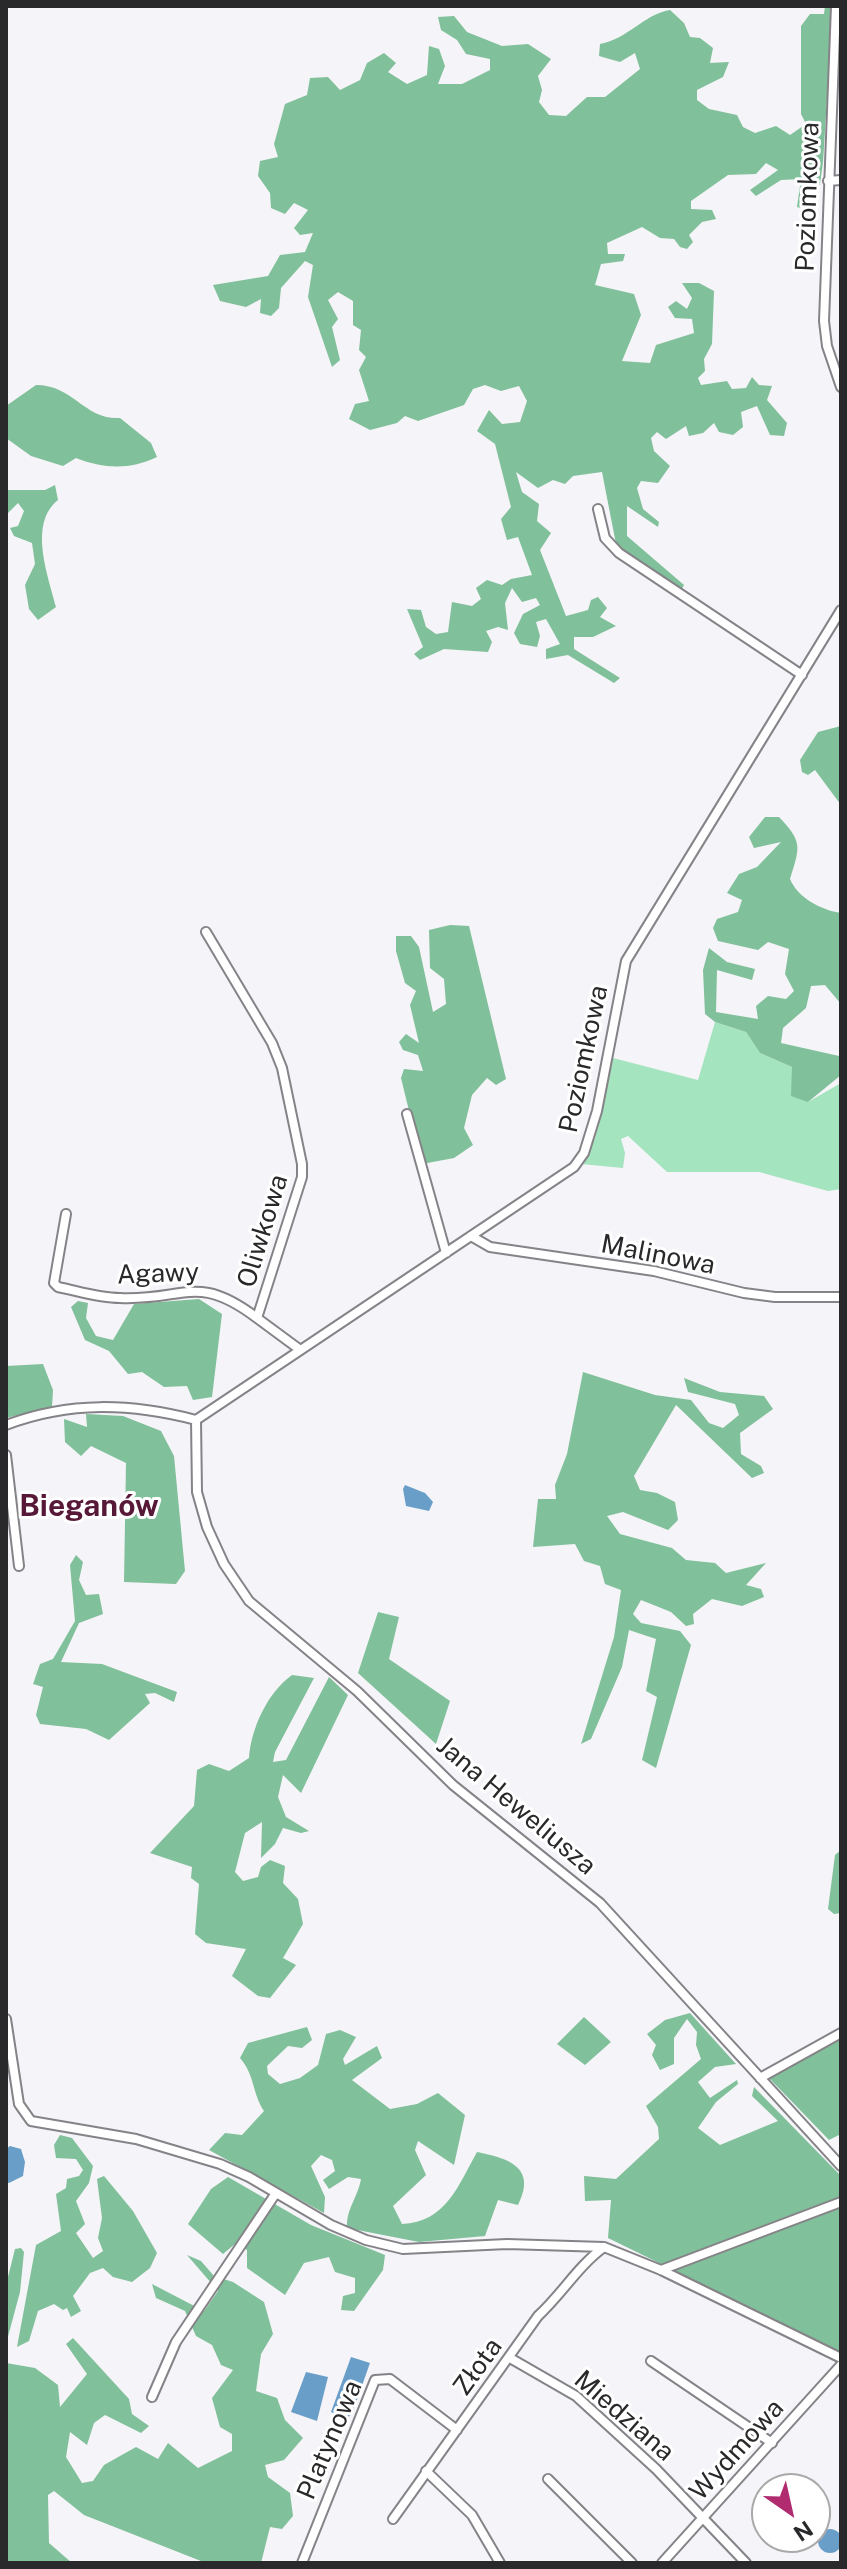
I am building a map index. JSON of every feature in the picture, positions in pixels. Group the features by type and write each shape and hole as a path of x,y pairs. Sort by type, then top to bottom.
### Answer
{"street":[{"name":"Poziomkowa","path":"836,6 824,321 827,346 841,387"},
{"path":"828,181 841,180"},
{"path":"598,509 605,538 619,553 802,675"},
{"name":"Poziomkowa","path":"196,1420 562,1177 584,1153 597,1111 626,961 841,610"},
{"name":"Oliwkowa","path":"206,932 277,1055 302,1164 302,1177 257,1318 299,1349"},
{"path":"407,1114 446,1253"},
{"name":"Agawy","path":"66,1214 54,1283 119,1298 213,1292 234,1301 257,1318"},
{"name":"Malinowa","path":"471,1236 490,1247 654,1271 744,1293 775,1297 841,1297"},
{"path":"6,1425 72,1407 97,1405 146,1409 196,1420"},
{"name":"Jana Heweliusza","path":"196,1420 197,1492 207,1527 224,1564 249,1601 357,1691 453,1785 600,1903 841,2166"},
{"path":"6,1455 19,1566"},
{"path":"6,2019 19,2104 31,2121 157,2144 220,2164 331,2225 366,2240 403,2249 507,2244 604,2247 661,2270 841,2358"},
{"path":"760,2078 841,2033"},
{"path":"152,2397 176,2342 276,2193"},
{"path":"661,2270 841,2202"},
{"name":"Złota","path":"393,2519 538,2316 559,2297 587,2260 604,2247"},
{"name":"Miedziana","path":"510,2358 576,2396 703,2516 746,2563"},
{"path":"651,2361 772,2443"},
{"name":"Wydmowa","path":"662,2563 841,2365"},
{"name":"Platynowa","path":"302,2563 375,2380 390,2379 457,2430"},
{"path":"426,2471 472,2515 500,2563"},
{"path":"548,2479 632,2563"}],"green space":[{"path":"825,6 833,6 823,162 820,184 805,209 797,207 801,179 781,180 756,196 750,190 778,170 766,163 756,174 728,175 691,201 691,209 712,210 716,219 702,222 689,235 693,242 687,249 680,247 674,239 660,238 642,227 607,243 608,254 625,254 623,261 601,264 595,285 634,294 641,315 622,361 650,363 656,345 694,333 692,319 675,318 668,307 676,301 687,309 692,298 682,283 699,283 714,291 712,344 704,359 705,371 698,378 701,385 727,381 732,389 746,388 752,377 759,385 772,386 767,400 787,423 784,436 770,435 757,406 741,412 743,427 733,435 719,432 714,423 703,433 689,436 686,426 666,439 657,432 651,438 654,451 670,466 658,483 641,481 637,488 643,509 659,522 658,527 627,506 627,536 684,585 681,591 616,544 602,472 573,476 565,484 553,480 538,488 516,472 522,492 539,504 537,521 551,533 540,550 566,616 588,610 591,600 598,597 607,608 600,617 616,626 593,637 574,637 574,649 620,678 614,683 568,655 546,659 546,649 560,644 546,619 536,622 540,636 537,647 520,644 514,633 523,614 540,605 536,598 522,602 512,588 505,603 508,630 498,627 486,631 492,642 488,652 444,649 420,660 414,654 423,647 407,609 421,610 426,627 436,634 448,632 452,602 472,606 481,599 476,588 487,580 502,585 511,579 532,575 518,537 507,540 501,519 511,507 495,444 477,431 489,410 502,424 520,422 527,401 519,386 501,391 485,385 473,389 464,405 418,421 405,416 397,423 370,430 349,419 355,404 369,401 359,370 366,357 359,350 361,330 353,325 353,301 338,292 328,300 338,319 332,327 340,360 332,367 308,297 313,265 305,261 281,288 279,308 271,316 260,313 261,299 246,307 220,301 213,285 268,276 280,255 305,252 313,233 300,235 294,228 308,210 294,203 285,214 271,208 270,193 258,176 260,161 278,157 274,144 285,104 307,95 310,78 328,77 340,90 360,80 367,63 384,53 396,63 388,72 407,84 427,75 429,46 439,49 445,66 438,84 462,84 490,70 490,59 466,54 457,40 441,30 438,17 454,16 467,32 502,46 528,44 551,59 538,76 542,90 539,102 549,115 566,116 587,97 605,97 640,69 635,53 620,62 599,56 600,44 619,37 652,16 670,10 684,23 690,37 700,38 713,48 710,63 729,62 723,77 697,90 697,100 709,109 737,115 743,127 755,133 776,126 790,135 806,124 801,114 801,26 810,14 824,14"},
{"path":"36,385 60,390 97,414 120,418 151,443 157,457 137,464 117,466 76,458 63,466 31,456 6,438 6,406"},
{"path":"55,485 58,500 49,510 42,536 45,565 56,607 38,620 29,609 25,585 35,564 32,543 14,536 10,528 18,526 24,511 18,503 6,515 6,490 45,490"},
{"path":"841,726 841,805 815,770 808,775 802,772 800,760 818,732"},
{"path":"765,817 779,817 796,839 797,852 790,879 794,886 811,902 841,913 841,1004 825,985 811,986 806,1008 783,1028 781,1043 839,1056 841,1075 808,1102 791,1096 792,1067 760,1053 746,1032 715,1022 705,1014 703,970 709,948 727,962 755,969 752,980 717,970 716,1012 758,1019 756,1006 768,996 786,999 794,991 785,974 789,949 768,942 758,950 718,941 713,928 717,919 738,912 742,900 727,893 739,874 757,867 781,842 754,848 749,837"},
{"path":"450,925 469,926 506,1079 496,1085 487,1078 472,1095 464,1128 473,1145 454,1158 422,1164 401,1078 404,1069 423,1071 418,1055 403,1050 399,1042 406,1034 419,1043 410,1005 416,991 405,983 396,951 396,936 411,936 419,947 433,1012 446,1004 444,979 430,968 429,930"},
{"path":"715,1022 746,1032 760,1053 792,1067 808,1102 841,1083 841,1189 828,1191 759,1172 667,1172 628,1136 621,1139 625,1153 623,1168 581,1164 595,1138 613,1058 698,1080"},
{"path":"199,1299 222,1314 212,1397 193,1400 187,1386 164,1387 142,1372 128,1374 109,1351 85,1340 71,1307 78,1301 88,1303 86,1318 96,1336 113,1340 134,1304"},
{"path":"43,1364 53,1390 52,1407 6,1418 6,1366"},
{"path":"583,1372 655,1395 691,1400 709,1423 723,1428 739,1415 735,1404 688,1392 684,1378 720,1392 764,1396 773,1409 740,1433 741,1454 761,1466 764,1473 752,1478 676,1405 634,1476 640,1490 657,1493 675,1502 678,1520 668,1530 623,1512 607,1516 620,1534 672,1548 686,1560 715,1563 726,1573 766,1563 746,1585 761,1589 764,1597 742,1606 712,1599 693,1614 694,1624 686,1626 671,1612 641,1600 633,1614 641,1623 680,1631 691,1645 656,1768 642,1760 657,1697 646,1691 656,1639 629,1630 622,1667 591,1739 581,1744 614,1637 621,1590 605,1584 600,1566 584,1561 575,1544 533,1547 538,1499 556,1499 555,1485 567,1454"},
{"path":"86,1414 123,1416 161,1431 174,1456 185,1571 176,1584 124,1582 126,1463 91,1446 81,1456 65,1442 64,1419 87,1427"},
{"path":"76,1555 83,1562 79,1580 86,1595 99,1594 103,1614 79,1623 61,1662 102,1664 177,1692 174,1702 155,1693 145,1694 150,1703 109,1740 86,1729 40,1724 36,1715 43,1687 33,1684 40,1664 53,1659 75,1621 70,1565"},
{"path":"378,1612 399,1617 389,1659 450,1701 436,1744 358,1673"},
{"path":"292,1675 314,1678 275,1752 273,1762 286,1760 329,1677 348,1695 301,1793 283,1775 278,1797 286,1817 309,1831 301,1833 283,1828 275,1844 261,1858 262,1822 245,1833 235,1872 243,1881 258,1877 261,1867 270,1860 285,1866 283,1883 298,1899 303,1924 283,1958 296,1965 270,1998 258,1996 232,1976 246,1949 206,1943 195,1934 199,1884 191,1878 192,1867 150,1853 194,1806 197,1770 209,1764 229,1771 249,1758 253,1735 262,1712 275,1691"},
{"path":"841,1850 841,1913 834,1914 828,1909 835,1855"},
{"path":"690,2013 736,2064 715,2067 698,2082 710,2098 737,2080 738,2084 716,2102 698,2128 720,2145 778,2121 752,2096 754,2087 841,2176 841,2352 608,2238 611,2200 585,2201 584,2176 616,2179 659,2139 658,2127 646,2106 701,2059 696,2045 697,2032 687,2019 674,2038 674,2064 660,2070 652,2055 656,2045 647,2034 665,2020"},
{"path":"584,2017 611,2042 585,2065 557,2044"},
{"path":"307,2027 312,2040 302,2048 288,2046 267,2066 268,2074 280,2084 300,2078 318,2065 326,2034 340,2030 356,2037 343,2059 345,2065 377,2046 382,2058 352,2080 390,2109 417,2104 438,2093 465,2115 454,2165 418,2141 415,2150 426,2175 393,2206 402,2224 430,2217 440,2209 457,2189 477,2152 516,2166 524,2181 518,2205 498,2200 485,2236 419,2242 347,2228 348,2215 361,2179 348,2177 329,2189 323,2180 335,2171 332,2160 321,2155 311,2166 325,2197 324,2213 209,2150 225,2133 242,2135 264,2111 240,2058 248,2043"},
{"path":"841,2039 841,2134 829,2140 769,2078"},
{"path":"60,2135 72,2138 93,2166 89,2183 76,2201 85,2224 76,2233 93,2258 103,2251 98,2238 102,2218 97,2179 104,2176 133,2211 157,2253 150,2268 132,2282 113,2277 103,2268 90,2273 73,2296 81,2311 71,2317 67,2308 63,2310 54,2304 38,2311 29,2341 17,2347 36,2245 61,2231 56,2194 66,2188 67,2179 79,2176 83,2170 76,2159 56,2158 54,2145"},
{"path":"228,2177 311,2225 385,2255 383,2270 354,2311 341,2310 343,2296 355,2293 355,2278 335,2272 329,2257 304,2263 285,2295 247,2268 247,2250 235,2244 223,2254 188,2224 211,2189"},
{"path":"21,2248 24,2252 20,2292 6,2344 6,2285 15,2249"},
{"path":"187,2255 201,2261 214,2276 233,2282 264,2302 273,2334 261,2354 256,2391 277,2398 285,2420 303,2438 284,2460 265,2465 268,2477 290,2493 293,2516 282,2529 270,2527 261,2563 206,2563 84,2515 54,2491 48,2495 49,2543 72,2563 6,2563 6,2363 35,2368 58,2385 60,2407 87,2374 66,2344 73,2338 129,2399 132,2414 149,2426 141,2433 105,2415 94,2423 87,2445 70,2432 66,2457 82,2483 93,2481 104,2465 136,2447 158,2459 168,2443 198,2468 232,2451 232,2434 220,2427 212,2398 233,2370 221,2365 212,2345 196,2336 185,2311 156,2298 152,2284 204,2311 218,2291"}],"water":[{"path":"405,1485 425,1493 433,1502 429,1511 406,1506"},
{"path":"10,2146 21,2149 25,2162 23,2176 9,2183 6,2182 6,2149"},
{"path":"351,2357 370,2363 352,2414 346,2419 331,2412"},
{"path":"306,2372 328,2377 317,2421 291,2412"},
{"path":"831,2529 841,2536 841,2546 831,2553"}],"district":[{"name":"Bieganów","path":"89,1507"}]}
